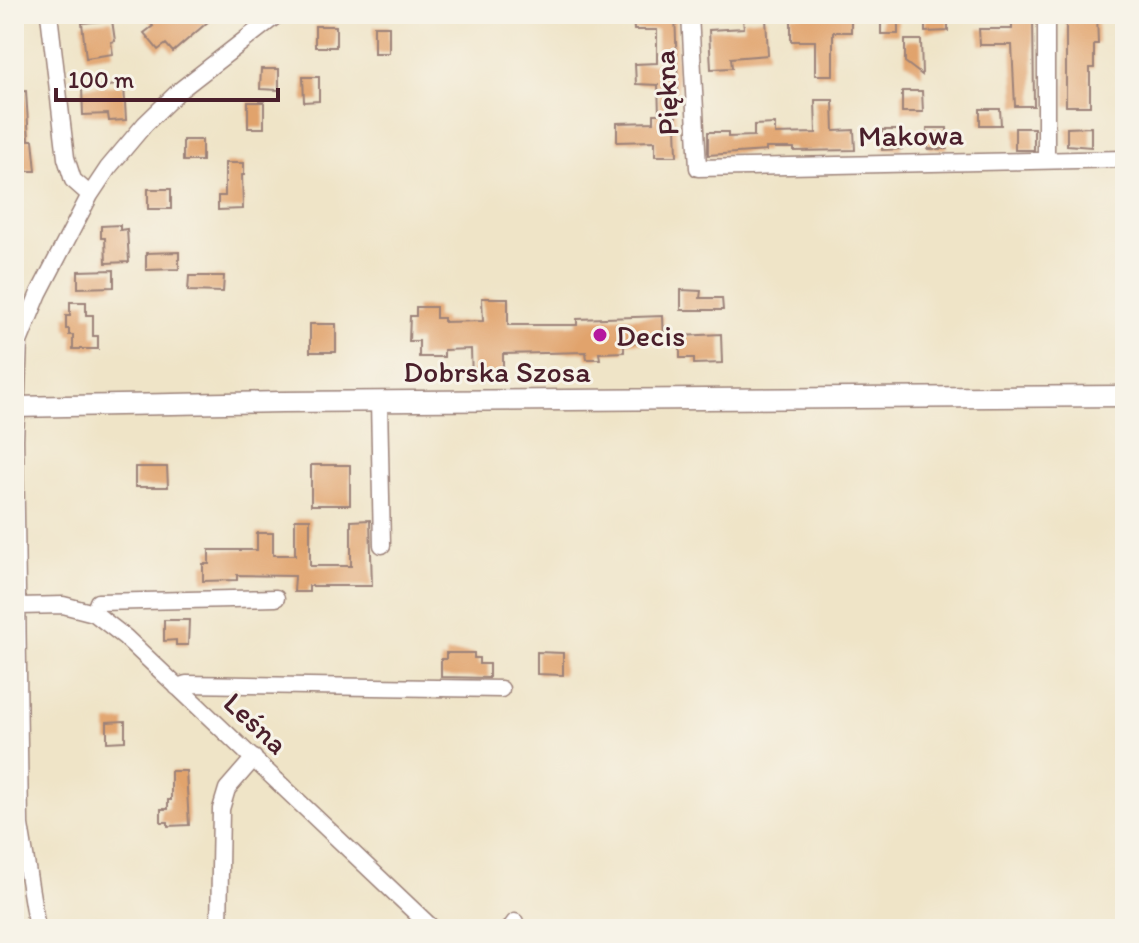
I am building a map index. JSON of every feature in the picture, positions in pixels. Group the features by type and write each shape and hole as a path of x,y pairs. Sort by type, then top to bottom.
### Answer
{"main road":[{"name":"Dobrska Szosa","path":"15,407 1125,396"}],"street":[{"path":"49,14 66,158 73,180 90,195"},
{"path":"37,929 20,825 15,407 19,342 25,323 90,195 135,135 179,91 278,14"},
{"name":"Piękna","path":"690,14 698,168"},
{"path":"1046,14 1046,159"},
{"name":"Makowa","path":"698,168 1125,159"},
{"path":"379,402 382,545"},
{"path":"94,613 98,602 276,598"},
{"name":"Leśna","path":"19,606 63,605 94,613 125,637 433,929"},
{"path":"177,687 188,684 501,689"},
{"path":"219,929 221,809 227,789 254,758"}],"building":[{"path":"156,14 217,14 173,52 166,44 158,50 144,33 153,26 148,20"},
{"path":"633,14 675,14 677,156 655,156 655,141 617,142 617,123 654,122 654,114 659,114 658,85 636,84 635,64 657,63 657,30 634,30"},
{"path":"881,14 898,14 898,34 881,34"},
{"path":"925,14 948,14 948,31 925,32"},
{"path":"1012,14 1033,14 1034,106 1015,106 1012,45 980,45 979,29 1012,29"},
{"path":"1066,14 1097,14 1098,44 1094,44 1094,68 1090,68 1090,106 1066,106"},
{"path":"791,15 851,15 851,32 833,32 833,75 815,75 815,41 791,41"},
{"path":"766,18 768,55 731,58 732,68 711,69 709,30 744,28 743,20"},
{"path":"112,20 113,54 86,58 82,23"},
{"path":"315,26 336,26 336,47 315,47"},
{"path":"374,26 389,26 389,53 374,53"},
{"path":"905,40 921,40 922,75 905,62"},
{"path":"261,69 279,69 279,90 260,89"},
{"path":"303,77 319,77 319,101 304,102"},
{"path":"124,85 126,120 109,121 108,114 83,115 82,87"},
{"path":"26,91 29,140 33,140 36,171 14,171 14,92"},
{"path":"902,91 922,91 923,112 902,112"},
{"path":"815,100 833,100 834,131 854,130 855,150 766,148 766,151 708,155 708,132 728,132 728,137 754,136 754,125 775,124 775,134 816,133"},
{"path":"248,102 264,102 264,128 248,128"},
{"path":"980,109 1000,109 1001,125 980,125"},
{"path":"1091,127 1091,147 1067,145 1067,128"},
{"path":"927,128 947,128 947,149 928,149"},
{"path":"1015,128 1034,128 1034,150 1015,150"},
{"path":"882,130 902,130 902,149 882,150"},
{"path":"183,140 202,140 202,161 183,161"},
{"path":"225,163 244,163 243,209 218,210 218,196 225,196"},
{"path":"148,189 171,189 171,209 148,209"},
{"path":"120,225 120,230 127,229 129,262 106,263 101,226"},
{"path":"179,252 179,269 146,270 146,253"},
{"path":"114,270 114,287 78,288 78,271"},
{"path":"189,276 224,276 223,292 188,291"},
{"path":"681,290 701,291 700,298 722,298 723,310 681,310"},
{"path":"482,298 508,298 508,325 577,325 577,319 663,316 664,342 624,343 624,352 599,353 600,359 587,359 586,352 503,354 503,380 472,380 471,349 444,350 444,357 419,357 419,341 409,341 410,316 416,316 416,307 436,307 436,318 444,318 444,322 483,321"},
{"path":"70,302 86,302 86,315 93,315 93,336 98,336 98,349 73,349 73,335 69,335 69,329 66,329"},
{"path":"310,324 336,324 336,352 310,352"},
{"path":"721,334 722,363 694,364 694,358 680,358 680,336"},
{"path":"311,465 350,465 350,505 311,505"},
{"path":"135,467 167,467 168,487 135,487"},
{"path":"295,519 310,519 310,566 351,566 351,521 370,520 372,586 309,586 309,592 294,592 295,576 237,575 237,580 203,581 203,564 209,564 209,550 257,550 257,533 273,533 273,555 295,555"},
{"path":"164,620 189,620 188,645 176,645 176,640 164,641"},
{"path":"537,652 563,653 563,675 537,674"},
{"path":"446,653 474,653 474,658 479,658 479,664 489,664 489,678 441,677 441,659 446,659"},
{"path":"125,721 125,741 107,742 107,722"},
{"path":"171,771 186,771 189,825 168,826 168,822 161,822 161,809 168,809 168,800 171,800"}],"place":[{"name":"Decis","path":"600,335"}]}
